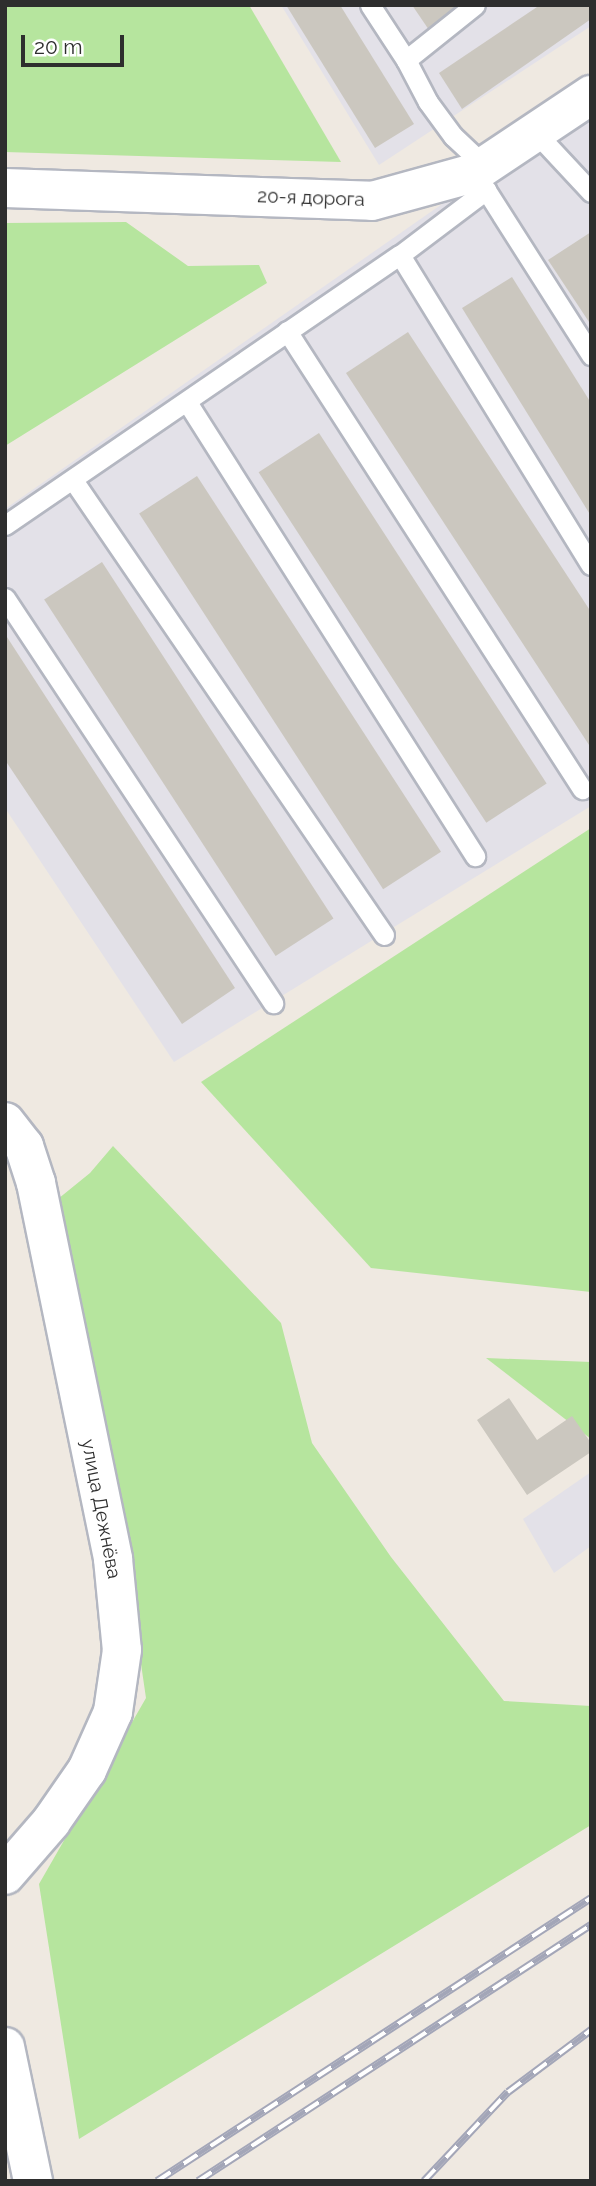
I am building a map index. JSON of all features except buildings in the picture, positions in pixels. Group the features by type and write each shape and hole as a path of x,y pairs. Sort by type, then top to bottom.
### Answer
{"street":[{"name":"20-я дорога","path":"5,188 372,201 482,177 536,133 591,95"},
{"name":"улица Дежнёва","path":"5,1122 24,1146 36,1184 113,1559 122,1650 113,1712 87,1770 51,1822 5,1875"},
{"path":"5,1147 36,1184"},
{"path":"5,2047 33,2181"}],"lane":[{"path":"370,5 406,60 434,111 482,177 591,355"},
{"path":"406,60 474,5"},
{"path":"536,133 591,192"},
{"path":"5,525 400,255 482,177"},
{"path":"400,255 591,565"},
{"path":"287,331 582,789"},
{"path":"187,401 475,856"},
{"path":"73,480 384,935"},
{"path":"5,598 273,1003"}],"shaded area":[{"path":"281,5 591,5 591,26 379,165"},
{"path":"591,107 591,806 174,1062 5,808 5,509 455,195"},
{"path":"591,1472 591,1546 554,1573 523,1519"}],"green space":[{"path":"5,5 249,5 341,162 5,152"},
{"path":"126,222 188,266 259,265 267,283 5,446 5,223"},
{"path":"591,828 591,1292 371,1268 201,1082"},
{"path":"113,1146 281,1323 312,1443 391,1557 504,1701 591,1706 591,1825 79,2139 39,1884 146,1698 110,1452 53,1203 90,1173"},
{"path":"486,1358 591,1362 591,1439"}],"railway":[{"path":"157,2181 591,1898"},
{"path":"198,2181 591,1925"},
{"path":"424,2181 508,2092 591,2030"}]}
